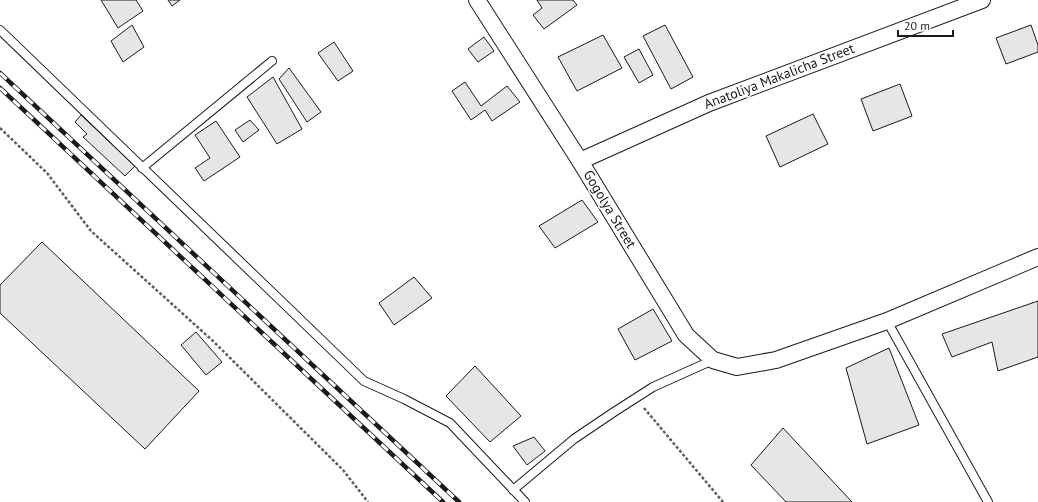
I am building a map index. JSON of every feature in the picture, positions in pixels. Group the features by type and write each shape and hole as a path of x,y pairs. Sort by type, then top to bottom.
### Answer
{"street":[{"name":"Gogolya Street","path":"477,0 580,161 686,335 713,360 738,367 776,360 887,321 1038,257"},
{"name":"Anatoliya Makalicha Street","path":"580,161 709,103 982,0"}],"lane":[{"path":"0,30 364,381 404,399 450,423 525,502"},
{"path":"142,168 272,61"},
{"path":"887,321 988,502"},
{"path":"513,490 574,439 636,398 653,387 713,360"}],"path":[{"path":"0,128 47,173 91,231 212,341 343,470 368,502"},
{"path":"636,398 723,502"}],"building":[{"path":"101,0 136,0 143,11 118,28"},
{"path":"168,0 180,0 172,6"},
{"path":"537,0 573,0 577,5 544,29 533,15 542,8"},
{"path":"132,25 144,47 123,62 111,41"},
{"path":"665,25 693,77 671,89 643,36"},
{"path":"1031,25 1038,45 1038,52 1006,64 996,38"},
{"path":"603,35 622,68 577,91 558,57"},
{"path":"484,37 494,51 478,62 468,49"},
{"path":"334,42 353,71 338,81 318,53"},
{"path":"639,49 653,75 639,83 624,57"},
{"path":"289,68 321,112 307,122 279,79"},
{"path":"273,77 302,129 277,144 247,97"},
{"path":"465,82 481,106 507,86 520,102 492,121 485,110 471,120 452,91"},
{"path":"900,84 912,116 873,131 861,99"},
{"path":"813,114 828,144 780,167 766,136"},
{"path":"81,115 135,166 125,176 83,137 87,134 75,122"},
{"path":"250,120 259,130 243,142 235,130"},
{"path":"216,121 240,157 204,181 195,168 210,158 195,135"},
{"path":"582,200 598,222 555,248 539,226"},
{"path":"42,242 199,391 145,449 0,313 0,285"},
{"path":"414,277 432,298 394,325 379,303"},
{"path":"1038,301 1038,357 998,371 992,342 952,357 942,334"},
{"path":"653,309 672,341 635,360 618,329"},
{"path":"196,332 222,362 206,375 181,345"},
{"path":"889,348 919,425 867,444 846,368"},
{"path":"475,366 521,416 490,442 446,396"},
{"path":"783,428 852,502 786,502 751,465"},
{"path":"534,437 545,451 527,465 513,446"}],"railway":[{"path":"0,73 459,502"},
{"path":"0,88 443,502"}]}
